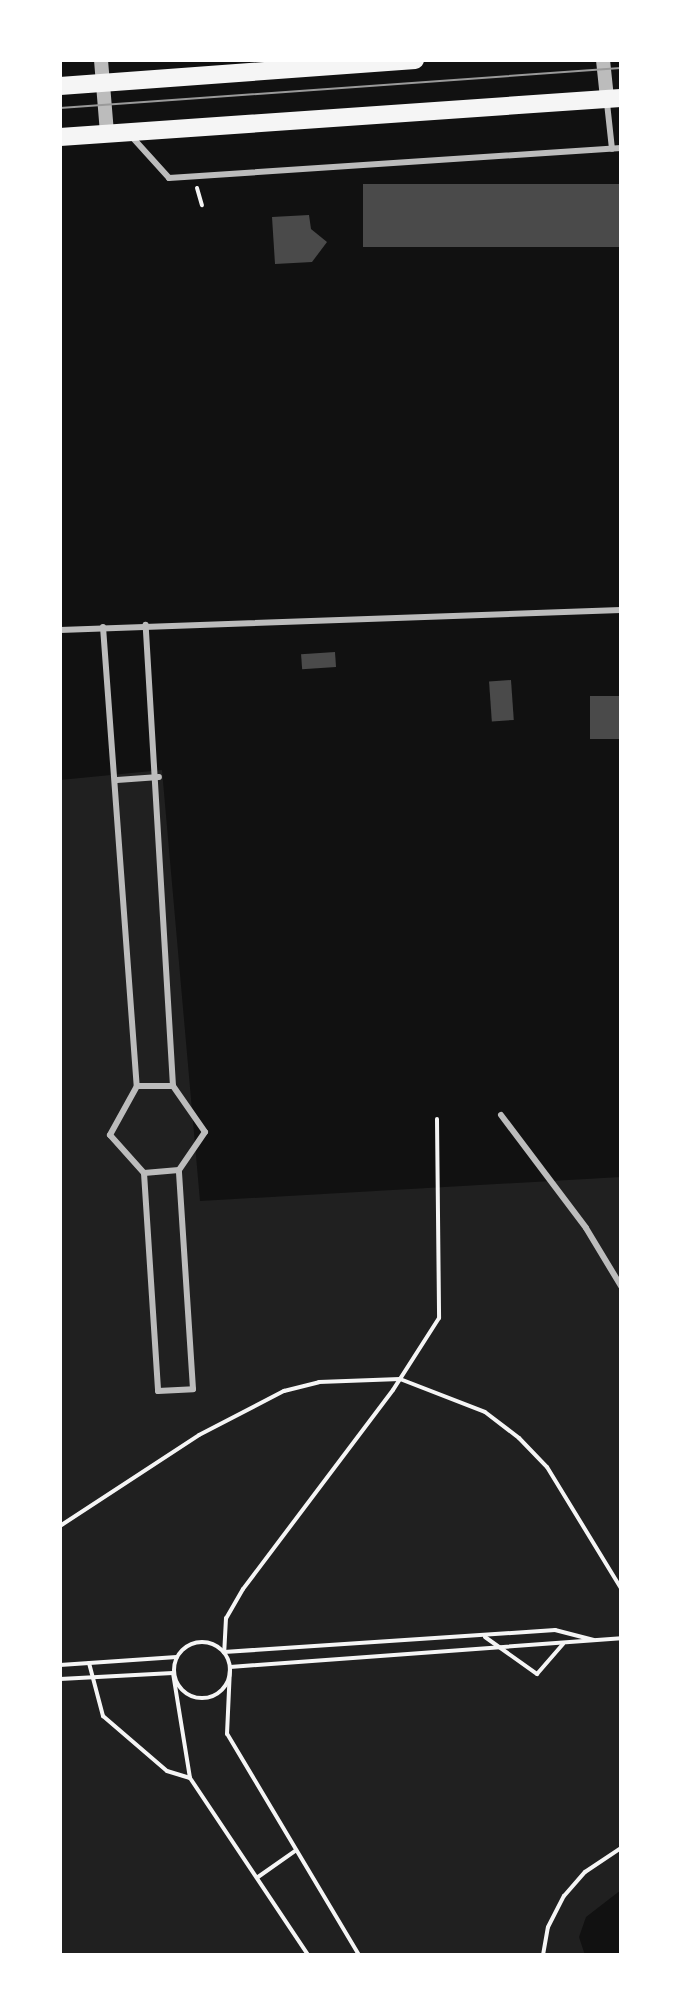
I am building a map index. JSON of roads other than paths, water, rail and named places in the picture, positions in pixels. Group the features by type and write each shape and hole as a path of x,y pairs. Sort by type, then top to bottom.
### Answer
{"main road":[{"path":"60,86 415,60"},
{"path":"60,137 614,99"}],"street":[{"path":"101,60 107,133"},
{"path":"603,60 614,99"}],"lane":[{"path":"612,149 614,99"},
{"path":"127,132 169,178 621,148"},
{"path":"60,630 621,610"},
{"path":"103,627 117,780 137,1086 110,1135 144,1173 158,1391 193,1389 179,1170 205,1132 173,1086 159,777 146,625"},
{"path":"117,780 159,777"},
{"path":"137,1086 173,1086"},
{"path":"501,1115 586,1228 621,1286"},
{"path":"144,1173 179,1170"}],"tram line":[{"path":"60,108 621,68"}]}
